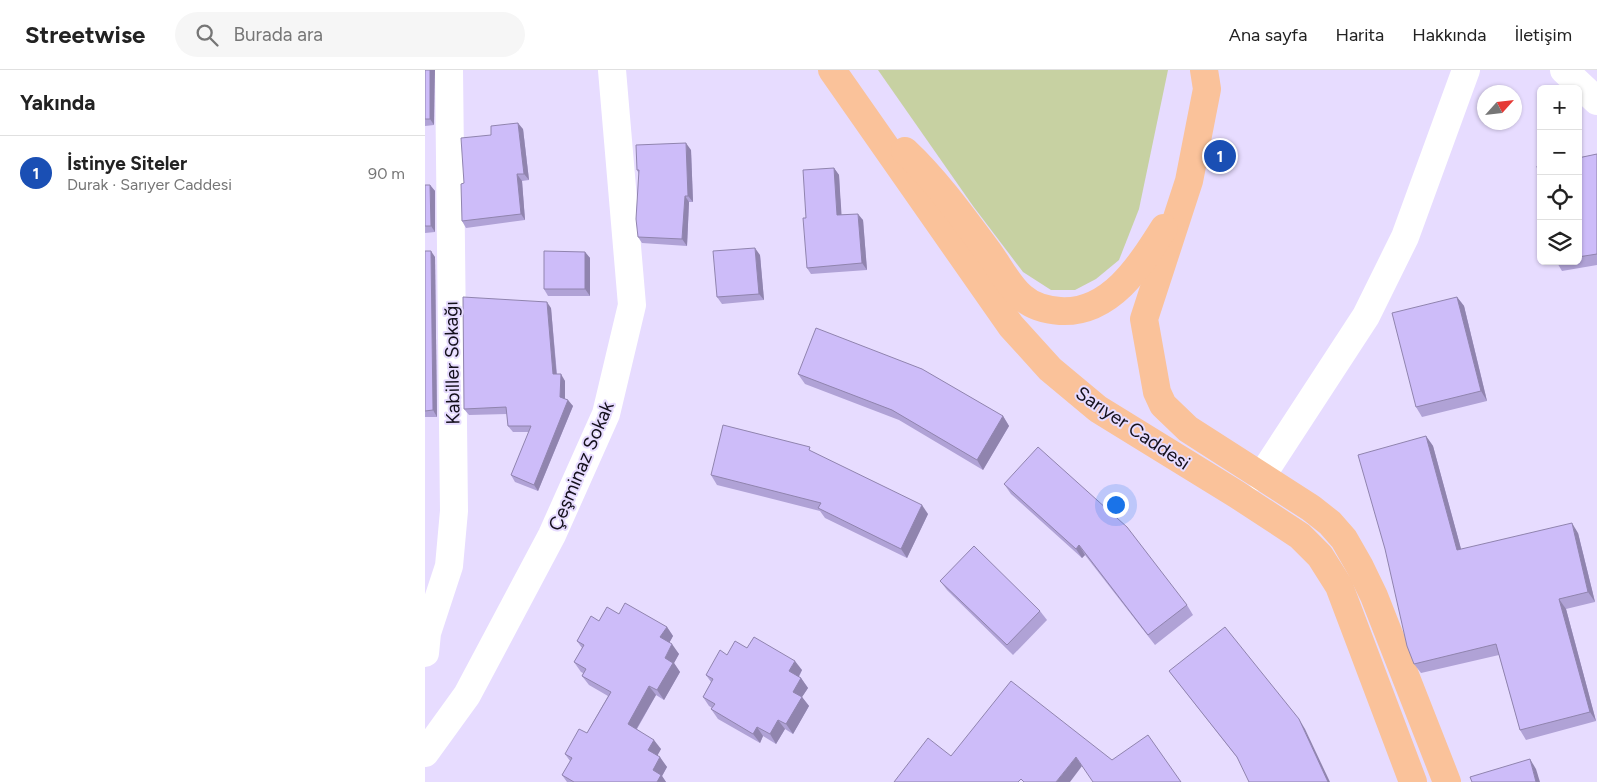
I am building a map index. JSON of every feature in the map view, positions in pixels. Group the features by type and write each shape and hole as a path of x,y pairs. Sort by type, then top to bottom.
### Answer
{"main road":[{"name":"Sarıyer Caddesi","path":"832,70 1011,326 1050,369 1098,409 1292,531 1320,556 1339,586 1413,782"},
{"name":"Sarıyer Caddesi","path":"1207,76 1189,181 1144,318 1157,392 1163,405 1188,429 1311,508 1330,523 1344,539 1374,596 1447,782"},
{"path":"864,117 886,133 914,159 966,222 1020,296 1034,306 1054,311 1075,312 1094,306 1119,288 1145,259 1168,222 1189,181"}],"street":[{"name":"Kabiller Sokağı","path":"425,653 427,633 449,566 453,511 449,70"},
{"name":"Çeşminaz Sokak","path":"425,753 467,695 552,535 607,414 632,305 611,70"},
{"path":"1261,477 1366,316 1405,237 1466,70"},
{"path":"1564,70 1597,101"}],"green space":[{"path":"878,70 1168,70 1139,209 1119,260 1096,279 1075,290 1051,290 1023,272 973,206"}],"building":[{"path":"425,70 430,70 430,119 425,119"},
{"path":"518,123 524,174 517,174 521,214 462,221 461,184 464,183 461,138 491,135 491,126"},
{"path":"686,143 688,196 685,196 682,239 638,237 636,219 639,170 637,170 636,145"},
{"path":"1597,154 1597,254 1582,256 1582,175 1582,157"},
{"path":"834,168 837,215 858,214 862,263 807,268 803,218 806,218 803,170"},
{"path":"425,185 430,185 431,226 425,226"},
{"path":"755,248 759,294 717,297 713,251"},
{"path":"425,251 431,251 433,410 425,411"},
{"path":"544,251 585,252 585,289 544,289"},
{"path":"463,297 547,302 553,374 561,374 560,397 568,400 534,485 511,475 531,426 508,426 506,407 464,409"},
{"path":"1457,297 1481,391 1416,407 1392,313"},
{"path":"816,328 922,369 1003,416 977,460 892,410 798,374"},
{"path":"723,425 810,447 809,450 922,505 901,549 818,508 821,503 711,475"},
{"path":"1426,436 1457,550 1572,523 1588,592 1559,599 1590,712 1520,730 1496,644 1414,664 1407,646 1385,549 1358,455"},
{"path":"1038,447 1127,527 1187,605 1148,635 1079,545 1076,549 1004,484"},
{"path":"974,546 1040,611 1007,645 940,581"},
{"path":"625,603 667,627 660,637 672,644 665,658 673,663 657,690 649,686 628,724 654,740 648,750 660,757 653,770 661,775 657,782 574,782 562,775 572,758 565,754 579,729 587,733 611,692 582,676 586,669 574,662 584,645 577,641 591,616 599,621 607,607 619,614"},
{"path":"1225,627 1299,719 1328,782 1249,782 1237,757 1169,671"},
{"path":"754,637 795,661 789,671 801,678 793,692 802,697 786,724 778,720 770,734 757,727 753,734 711,709 715,704 703,697 713,679 706,675 720,650 727,655 735,641 747,648"},
{"path":"1011,681 1112,760 1148,735 1181,782 1093,782 1076,757 1056,782 1024,782 1021,779 1018,782 894,782 928,738 951,756"},
{"path":"1530,759 1536,782 1472,782 1470,777"}],"place":[{"name":"İstinye Siteler","path":"1220,156"}]}
